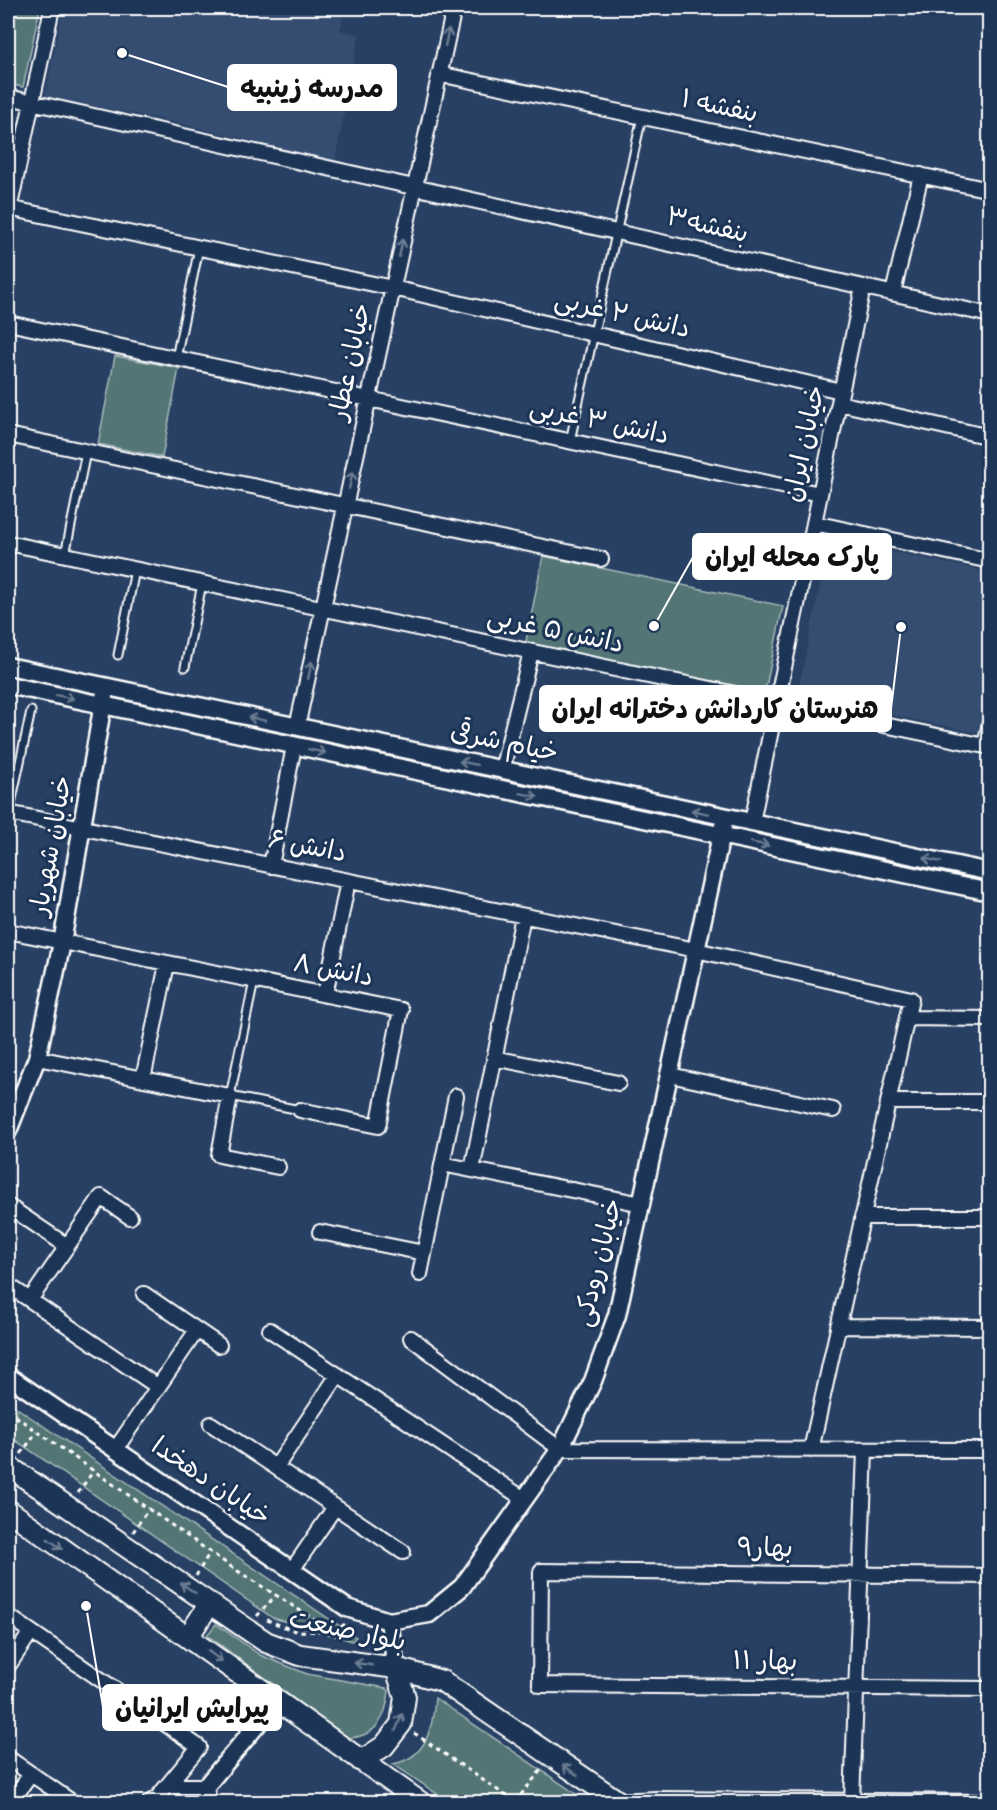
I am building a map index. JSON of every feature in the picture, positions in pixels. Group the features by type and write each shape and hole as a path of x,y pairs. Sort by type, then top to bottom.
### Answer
{"main road":[{"name":"بلوار صنعت","path":"17,1458 124,1544 266,1641 300,1655 396,1668 442,1681 618,1802"},
{"path":"8,1510 420,1803"},
{"path":"188,1637 210,1603"},
{"path":"361,1761 384,1746 401,1724 405,1697 396,1668"}],"street":[{"path":"8,210 52,8"},
{"name":"خیابان عطار","path":"297,727 454,8"},
{"name":"بنفشه ۱","path":"439,74 990,190"},
{"name":"بنفشه۳","path":"8,97 990,315"},
{"path":"893,294 921,175"},
{"name":"دانش ۲ غربی","path":"8,210 393,288 594,334 990,437"},
{"name":"خیابان ایران","path":"752,822 863,287"},
{"name":"دانش ۳ غربی","path":"8,323 820,494"},
{"path":"8,435 601,560"},
{"path":"814,523 990,561"},
{"name":"دانش ۵ غربی","path":"8,543 987,747"},
{"path":"498,789 531,652"},
{"name":"خیام شرقی","path":"8,666 990,872"},
{"name":"خیام شرقی","path":"8,685 990,892"},
{"name":"خیابان شهریار","path":"8,1131 37,1058 62,943 106,686"},
{"path":"987,747 990,723"},
{"path":"271,866 297,727"},
{"name":"دانش ۶","path":"8,813 696,950 911,999 907,1018"},
{"name":"خیابان رودکی","path":"389,1620 429,1614 462,1587 560,1449 593,1381 617,1315 725,817"},
{"path":"325,995 348,881"},
{"path":"472,1170 523,916"},
{"name":"دانش ۸","path":"8,931 401,1010 378,1126 300,1110"},
{"path":"144,1079 167,964"},
{"path":"810,1450 907,1018 990,1019"},
{"path":"37,1058 231,1096 219,1155 278,1167"},
{"path":"494,1058 618,1083"},
{"path":"670,1075 833,1110"},
{"path":"420,1274 456,1096"},
{"path":"888,1102 990,1102"},
{"path":"442,1164 642,1204"},
{"path":"30,1300 101,1197 130,1217"},
{"path":"8,1206 67,1246"},
{"path":"862,1216 990,1217"},
{"path":"320,1232 424,1252"},
{"path":"8,1285 158,1388"},
{"path":"144,1294 219,1345"},
{"path":"838,1326 990,1327"},
{"path":"115,1450 197,1330"},
{"path":"270,1330 524,1499"},
{"path":"411,1338 560,1449 990,1450"},
{"path":"276,1467 338,1375"},
{"name":"خیابان دهخدا","path":"8,1376 347,1608 389,1620"},
{"path":"211,1424 403,1552"},
{"path":"852,1802 865,1450"},
{"path":"292,1570 335,1507"},
{"name":"بهار۹","path":"540,1685 541,1571 990,1576"},
{"path":"8,1616 199,1747 150,1803"},
{"path":"389,1620 396,1668"},
{"path":"8,1666 31,1632"},
{"name":"بهار ۱۱","path":"540,1685 990,1689"},
{"path":"167,1786 206,1794 277,1701"},
{"path":"8,1758 72,1803"},
{"path":"11,1803 31,1774"},
{"path":"618,1802 656,1799 990,1802"}],"lane":[{"path":"570,441 642,117"},
{"path":"176,358 199,248"},
{"path":"65,555 86,452"},
{"path":"118,655 135,570"},
{"path":"185,667 202,584"},
{"path":"8,813 31,711"},
{"path":"254,981 231,1096 300,1110"}],"path":[{"path":"8,1411 210,1552 334,1632 295,1631 248,1613"},
{"path":"17,1458 37,1431"},
{"path":"76,1496 94,1470"},
{"path":"124,1544 149,1508"},
{"path":"186,1587 194,1579 210,1552"},
{"path":"256,1617 276,1595"},
{"path":"401,1724 515,1802 551,1757"}],"shaded area":[{"path":"63,8 345,8 340,30 359,35 335,161 174,122 45,96"},
{"path":"830,539 989,572 989,681 979,733 805,697 798,690"}],"green space":[{"path":"8,8 40,8 23,87 8,84"},
{"path":"115,356 179,368 162,457 98,444"},
{"path":"543,556 783,606 764,696 525,646"},
{"path":"8,1402 356,1637 352,1641 273,1618 8,1435"},
{"path":"216,1624 260,1655 307,1674 386,1688 389,1691 385,1710 378,1724 366,1734 347,1738 207,1635"},
{"path":"435,1698 588,1802 449,1802 393,1764 404,1761 421,1748 430,1730"}],"place":[{"name":"مدرسه زینبیه","path":"122,53"},
{"name":"پارک محله ایران","path":"654,626"},
{"name":"هنرستان کاردانش دخترانه ایران","path":"901,627"},
{"name":"پیرایش ایرانیان","path":"86,1606"}]}
